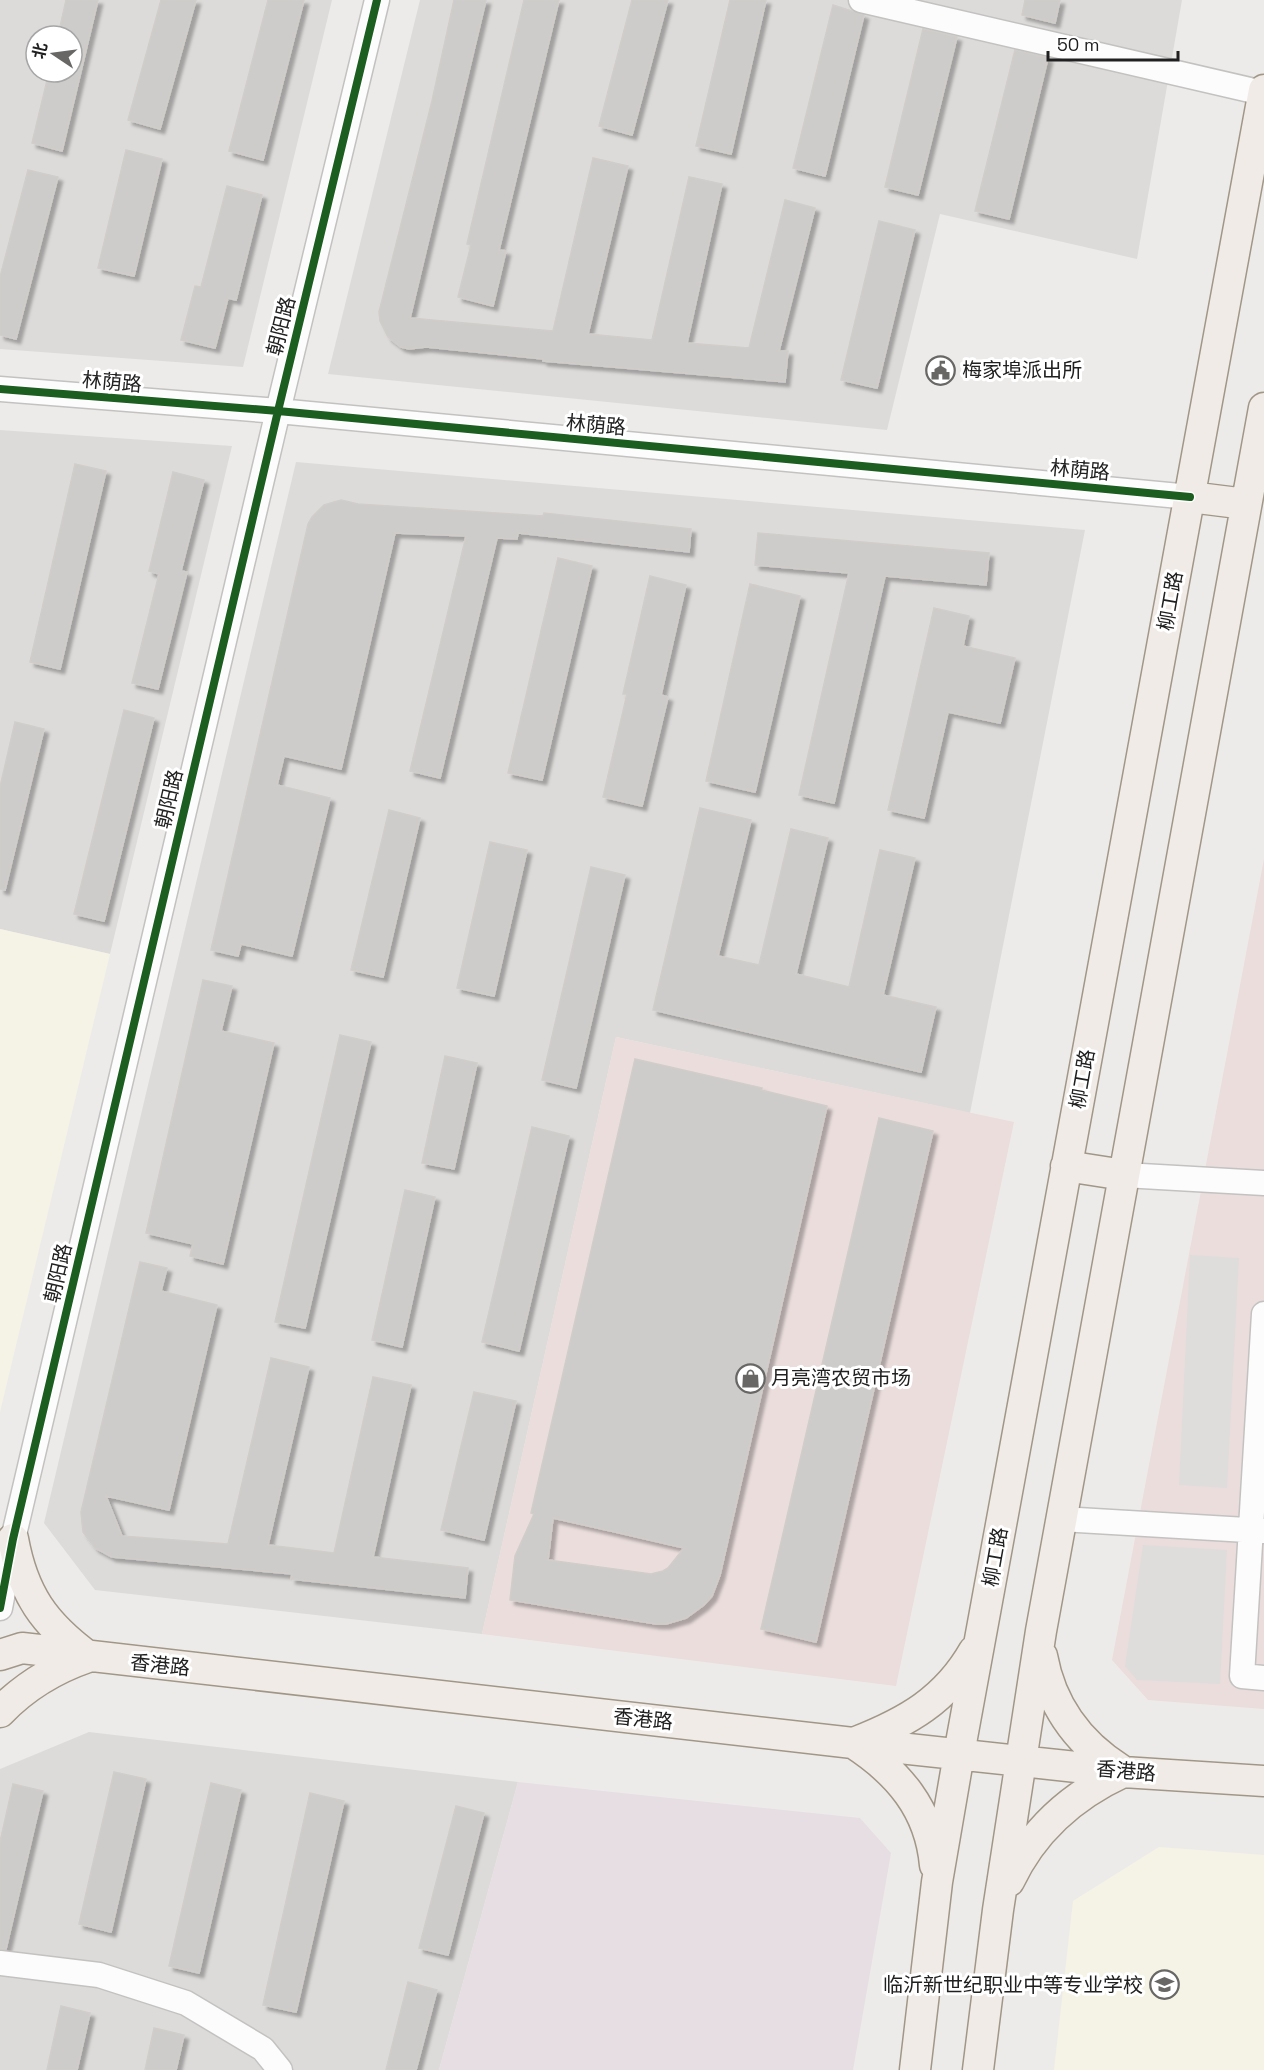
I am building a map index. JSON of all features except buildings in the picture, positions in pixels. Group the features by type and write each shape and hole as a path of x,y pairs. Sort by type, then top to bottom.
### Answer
{"main road":[{"name":"柳工路","path":"915,2070 937,1882 959,1754 1264,91"},
{"path":"978,2070 998,1910 1041,1631 1264,408"},
{"path":"1190,497 1246,504"},
{"path":"1066,1166 1124,1175"},
{"path":"6,1551 20,1570 36,1606 51,1625 89,1657"},
{"path":"998,1910 1009,1880 1025,1851 1052,1818 1086,1791 1124,1772 1089,1746 1074,1731 1062,1713 1045,1673 1041,1631"},
{"path":"853,1743 888,1730 919,1712 947,1688 979,1644"},
{"name":"香港路","path":"7,1645 89,1657 853,1743 1124,1772 1264,1781"},
{"path":"0,1712 19,1693 41,1678 64,1665 89,1657"},
{"path":"853,1743 877,1758 897,1778 914,1801 927,1826 934,1854 937,1882"}],"street":[{"name":"朝阳路","path":"0,1608 6,1551 377,0"},
{"path":"861,0 1264,91"},
{"name":"林荫路","path":"0,389 278,411 1190,497"},
{"path":"1124,1175 1264,1184"},
{"path":"1264,1314 1257,1530 1242,1676 1264,1678"},
{"path":"1061,1519 1257,1530"},
{"path":"0,1963 99,1975 186,2003 263,2049 280,2070"}],"shaded area":[{"path":"0,0 332,0 243,367 0,349"},
{"path":"420,0 1182,0 1137,259 940,214 887,430 328,374"},
{"path":"0,430 232,446 110,954 0,929"},
{"path":"296,462 1085,530 970,1113 616,1037 482,1634 95,1590 44,1523"},
{"path":"1264,859 1264,1709 1148,1700 1112,1660"},
{"path":"0,929 110,954 0,1412"},
{"name":"月亮湾农贸市场","path":"616,1037 1014,1122 896,1686 482,1634"},
{"path":"1190,1255 1239,1258 1227,1488 1179,1485"},
{"path":"1143,1545 1227,1550 1220,1684 1137,1680 1125,1666"},
{"path":"89,1732 518,1782 439,2070 0,2070 0,1769"},
{"path":"518,1782 860,1818 891,1853 853,2070 439,2070"},
{"name":"临沂新世纪职业中等专业学校","path":"1159,1847 1264,1855 1264,2070 1054,2070 1073,1901"}],"cycle path":[{"path":"0,1608 13,1539 377,0"},
{"path":"0,389 278,411 1190,497"}],"place":[{"name":"梅家埠派出所","path":"941,370"},
{"name":"月亮湾农贸市场","path":"750,1378"},
{"name":"临沂新世纪职业中等专业学校","path":"1164,1985"}]}
